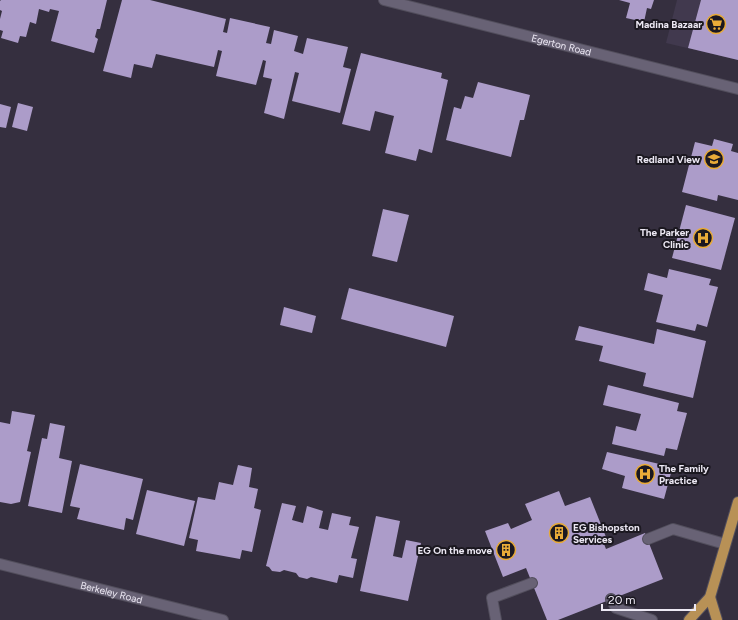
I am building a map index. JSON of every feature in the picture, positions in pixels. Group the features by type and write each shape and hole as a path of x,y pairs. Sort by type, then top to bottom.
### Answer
{"main road":[{"path":"689,620 710,597 738,502"},
{"path":"710,597 716,620"}],"street":[{"name":"Egerton Road","path":"384,0 738,89"},
{"path":"648,539 673,529 726,544"},
{"name":"Berkeley Road","path":"0,564 223,620"},
{"path":"496,620 492,598 532,583"},
{"path":"611,600 616,608 652,620"}],"shaded area":[{"name":"Madina Bazaar","path":"677,0 738,0 738,60 666,43"}],"building":[{"path":"1,0 107,0 100,29 97,29 95,37 98,39 94,53 51,41 59,11 50,9 49,12 39,9 36,24 30,22 26,37 20,36 18,43 1,38 3,31 0,30 2,11 0,10"},
{"path":"122,0 150,0 226,19 223,32 227,33 230,18 270,27 266,43 271,44 274,30 298,36 294,51 303,54 307,38 348,47 343,67 351,69 340,113 292,101 299,73 295,72 284,119 264,113 272,79 263,77 266,61 263,60 256,85 216,76 222,51 218,50 214,67 156,54 152,68 134,64 131,78 103,71"},
{"path":"619,0 654,0 651,9 647,8 644,22 626,18 630,3"},
{"name":"Madina Bazaar","path":"701,0 738,0 738,60 688,48"},
{"path":"361,53 442,73 441,78 448,80 432,153 419,149 416,161 385,153 394,116 375,111 370,131 342,124"},
{"path":"478,82 530,95 524,120 520,120 511,157 446,140 454,107 461,109 465,96 473,98"},
{"path":"18,103 33,107 27,131 12,127"},
{"path":"0,104 11,107 6,128 0,127"},
{"path":"714,139 733,144 731,151 738,153 738,200 718,195 717,201 682,192 695,142 712,146"},
{"name":"The Parker Clinic","path":"686,205 735,218 721,270 672,258"},
{"path":"383,209 409,215 397,262 372,256"},
{"path":"669,269 711,279 709,285 718,287 707,327 697,324 695,331 656,322 663,295 644,290 648,273 667,278"},
{"path":"349,288 454,316 446,347 341,319"},
{"path":"284,307 316,316 312,333 280,325"},
{"path":"579,326 654,344 657,329 706,341 693,398 643,386 646,373 599,361 603,346 575,340"},
{"path":"608,385 679,403 677,411 687,413 677,450 666,448 664,456 612,444 616,426 636,431 641,414 603,405"},
{"path":"12,411 35,415 27,451 31,452 20,502 11,504 0,502 0,422 10,424"},
{"path":"50,423 65,426 59,458 72,461 62,513 28,506 42,438 47,439"},
{"name":"The Family Practice","path":"607,452 664,465 662,471 671,473 664,499 622,488 625,476 602,469"},
{"path":"80,464 143,479 133,520 126,518 124,530 77,519 80,508 70,506"},
{"path":"238,465 252,468 249,487 258,489 254,508 261,510 252,552 242,550 240,559 196,551 198,540 189,538 198,497 215,500 219,482 233,485"},
{"path":"147,490 195,501 184,546 136,534"},
{"path":"559,491 565,506 590,497 606,537 602,539 606,549 645,533 663,579 558,620 547,620 526,568 503,577 485,531 508,523 511,529 532,520 525,504"},
{"path":"282,503 296,506 292,520 303,523 307,506 323,511 319,528 328,530 332,513 351,517 349,525 359,527 351,558 357,559 353,578 339,575 337,583 311,577 307,579 299,577 296,573 284,570 280,572 272,571 266,566"},
{"path":"376,516 400,521 393,556 402,558 406,540 421,543 408,601 360,591"}],"place":[{"name":"Madina Bazaar","path":"716,24"},
{"name":"Redland View","path":"714,159"},
{"name":"The Parker Clinic","path":"703,238"},
{"name":"The Family Practice","path":"645,474"},
{"name":"EG Bishopston Services","path":"559,533"},
{"name":"EG On the move","path":"506,550"}]}
